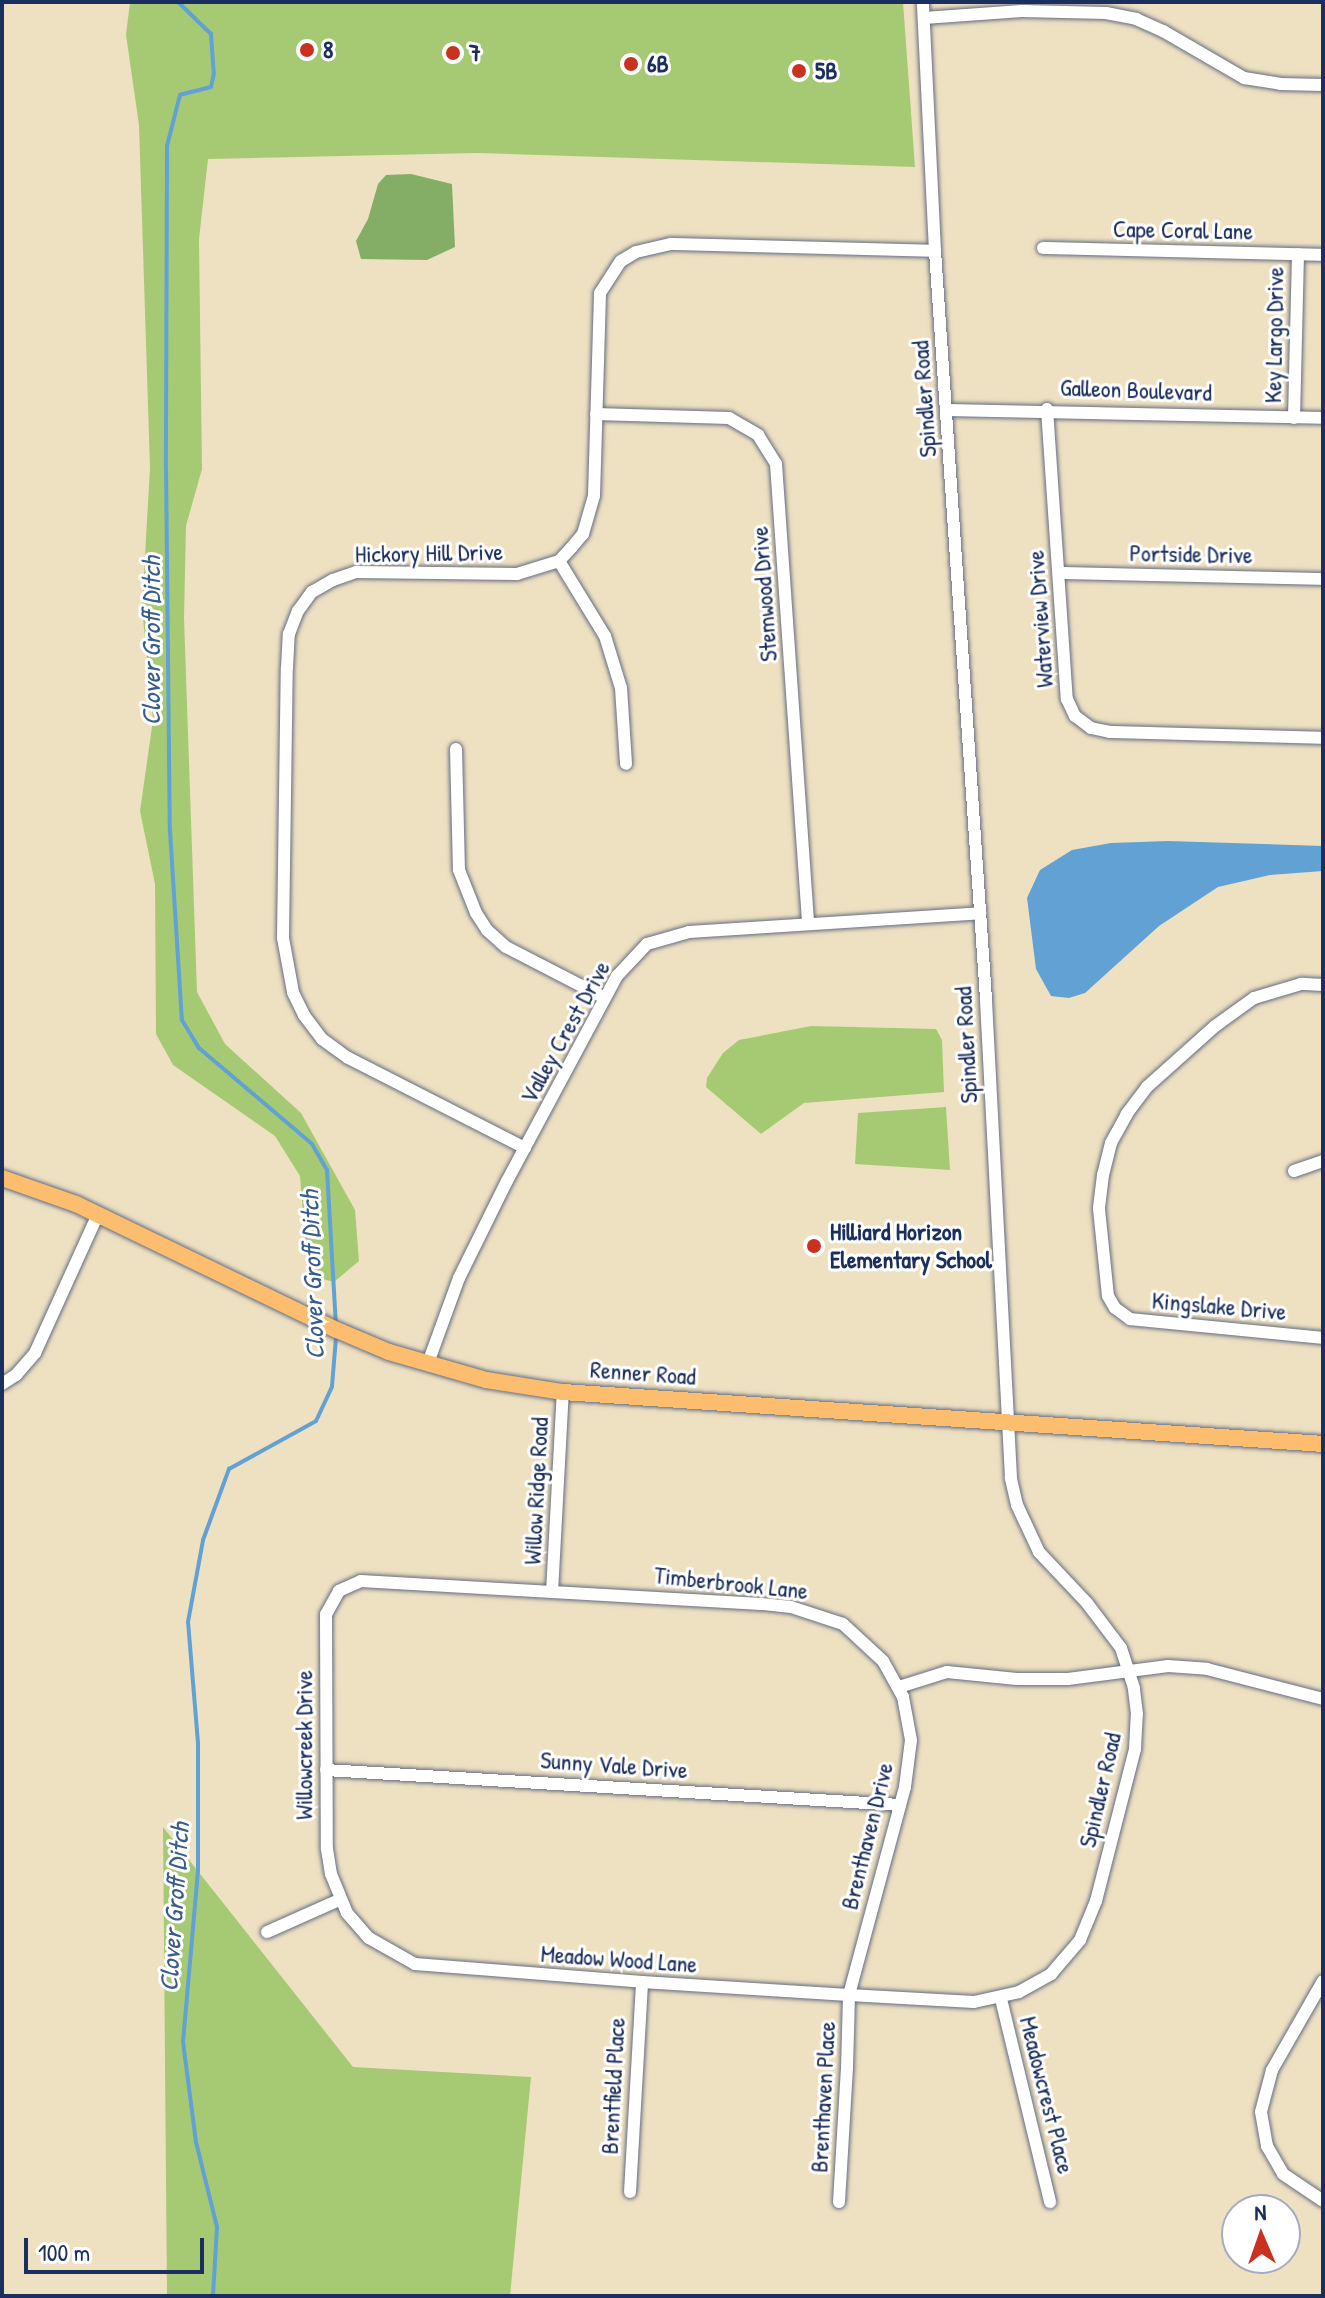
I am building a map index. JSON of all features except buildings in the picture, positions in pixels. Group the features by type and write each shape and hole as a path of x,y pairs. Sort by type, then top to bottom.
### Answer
{"main road":[{"name":"Renner Road","path":"2,1178 98,1214 325,1325 428,1363 486,1380 563,1392 1323,1444"}],"street":[{"name":"Spindler Road","path":"923,2 935,251 980,913 1011,1478 1028,1534 1039,1552 1110,1631 1130,1672 1137,1714 1135,1749 1096,1901 1080,1940 1067,1958 1037,1984 1001,1999"},
{"path":"924,18 1021,7 1136,19 1244,78 1280,84 1323,85"},
{"path":"626,764 621,688 605,636 559,561 583,534 594,496 600,293 621,261 636,252 671,244 935,251"},
{"name":"Cape Coral Lane","path":"1043,248 1323,255"},
{"name":"Key Largo Drive","path":"1294,418 1298,254"},
{"name":"Galleon Boulevard","path":"947,410 1047,409 1323,418"},
{"name":"Waterview Drive","path":"1047,409 1067,699 1075,716 1091,728 1110,732 1323,738"},
{"name":"Stemwood Drive","path":"596,414 729,418 758,435 776,464 808,923"},
{"name":"Hickory Hill Drive","path":"525,1148 348,1058 322,1039 304,1015 286,965 283,938 287,668 289,634 298,611 312,592 333,580 356,572 398,570 517,574 559,561"},
{"name":"Portside Drive","path":"1059,573 1323,579"},
{"path":"456,749 459,870 476,913 487,930 506,947 605,998"},
{"name":"Valley Crest Drive","path":"428,1363 459,1278 525,1148 617,976 647,944 689,932 980,913"},
{"name":"Kingslake Drive","path":"1323,985 1301,984 1254,998 1214,1027 1147,1087 1127,1114 1108,1154 1099,1209 1104,1281 1115,1308 1130,1319 1323,1338"},
{"path":"1294,1171 1323,1161"},
{"path":"2,1384 16,1375 35,1353 98,1214"},
{"name":"Willow Ridge Road","path":"552,1592 563,1392"},
{"name":"Timberbrook Lane","path":"339,1591 361,1581 399,1581 761,1604 806,1611 843,1624 883,1661 899,1687"},
{"name":"Willowcreek Drive","path":"339,1591 326,1614 327,1849 339,1900"},
{"path":"899,1687 947,1672 1046,1680 1168,1666 1207,1669 1323,1699"},
{"name":"Brenthaven Drive","path":"849,1995 900,1805 911,1740 908,1712 899,1687"},
{"name":"Sunny Vale Drive","path":"326,1770 900,1805"},
{"path":"267,1932 339,1900"},
{"name":"Meadow Wood Lane","path":"339,1900 369,1938 415,1964 849,1995 974,2002 1001,1999"},
{"path":"1323,1981 1272,2070 1261,2112 1267,2146 1283,2174 1323,2201"},
{"name":"Brentfield Place","path":"630,2192 642,1982"},
{"name":"Brenthaven Place","path":"839,2202 849,1995"},
{"name":"Meadowcrest Place","path":"1001,1999 1050,2202"}],"green space":[{"path":"130,2 903,2 915,167 477,153 208,159 199,239 202,469 186,526 184,618 197,992 225,1044 301,1113 355,1210 359,1261 334,1282 308,1275 300,1176 275,1136 173,1065 156,1034 155,884 140,811 153,720 142,608 150,468 139,125 126,35"},
{"path":"411,174 452,184 455,247 427,260 361,259 356,241 368,219 378,184 386,175"},
{"path":"811,1026 936,1029 942,1040 944,1092 804,1103 761,1134 706,1087 707,1078 723,1053 739,1040"},
{"path":"946,1107 950,1170 855,1164 858,1113"},
{"path":"163,1827 353,2067 531,2077 510,2296 167,2296"}],"water":[{"path":"1168,841 1323,846 1323,871 1270,875 1218,887 1159,926 1085,993 1069,998 1051,996 1036,969 1027,898 1040,870 1072,850 1111,843"}],"waterway":[{"name":"Clover Groff Ditch","path":"178,2 211,34 214,73 211,87 180,95 167,146 166,468 170,831 182,1020 199,1048 312,1144 327,1170 336,1324"},
{"name":"Clover Groff Ditch","path":"213,2296 217,2227 196,2142 183,2042 198,1871 198,1743 188,1622 203,1540 229,1469 316,1421 332,1386 336,1337"}],"place":[{"name":"8","path":"307,50"},
{"name":"7","path":"453,53"},
{"name":"6B","path":"631,64"},
{"name":"5B","path":"799,71"},
{"name":"Hilliard Horizon Elementary School","path":"814,1246"}]}
